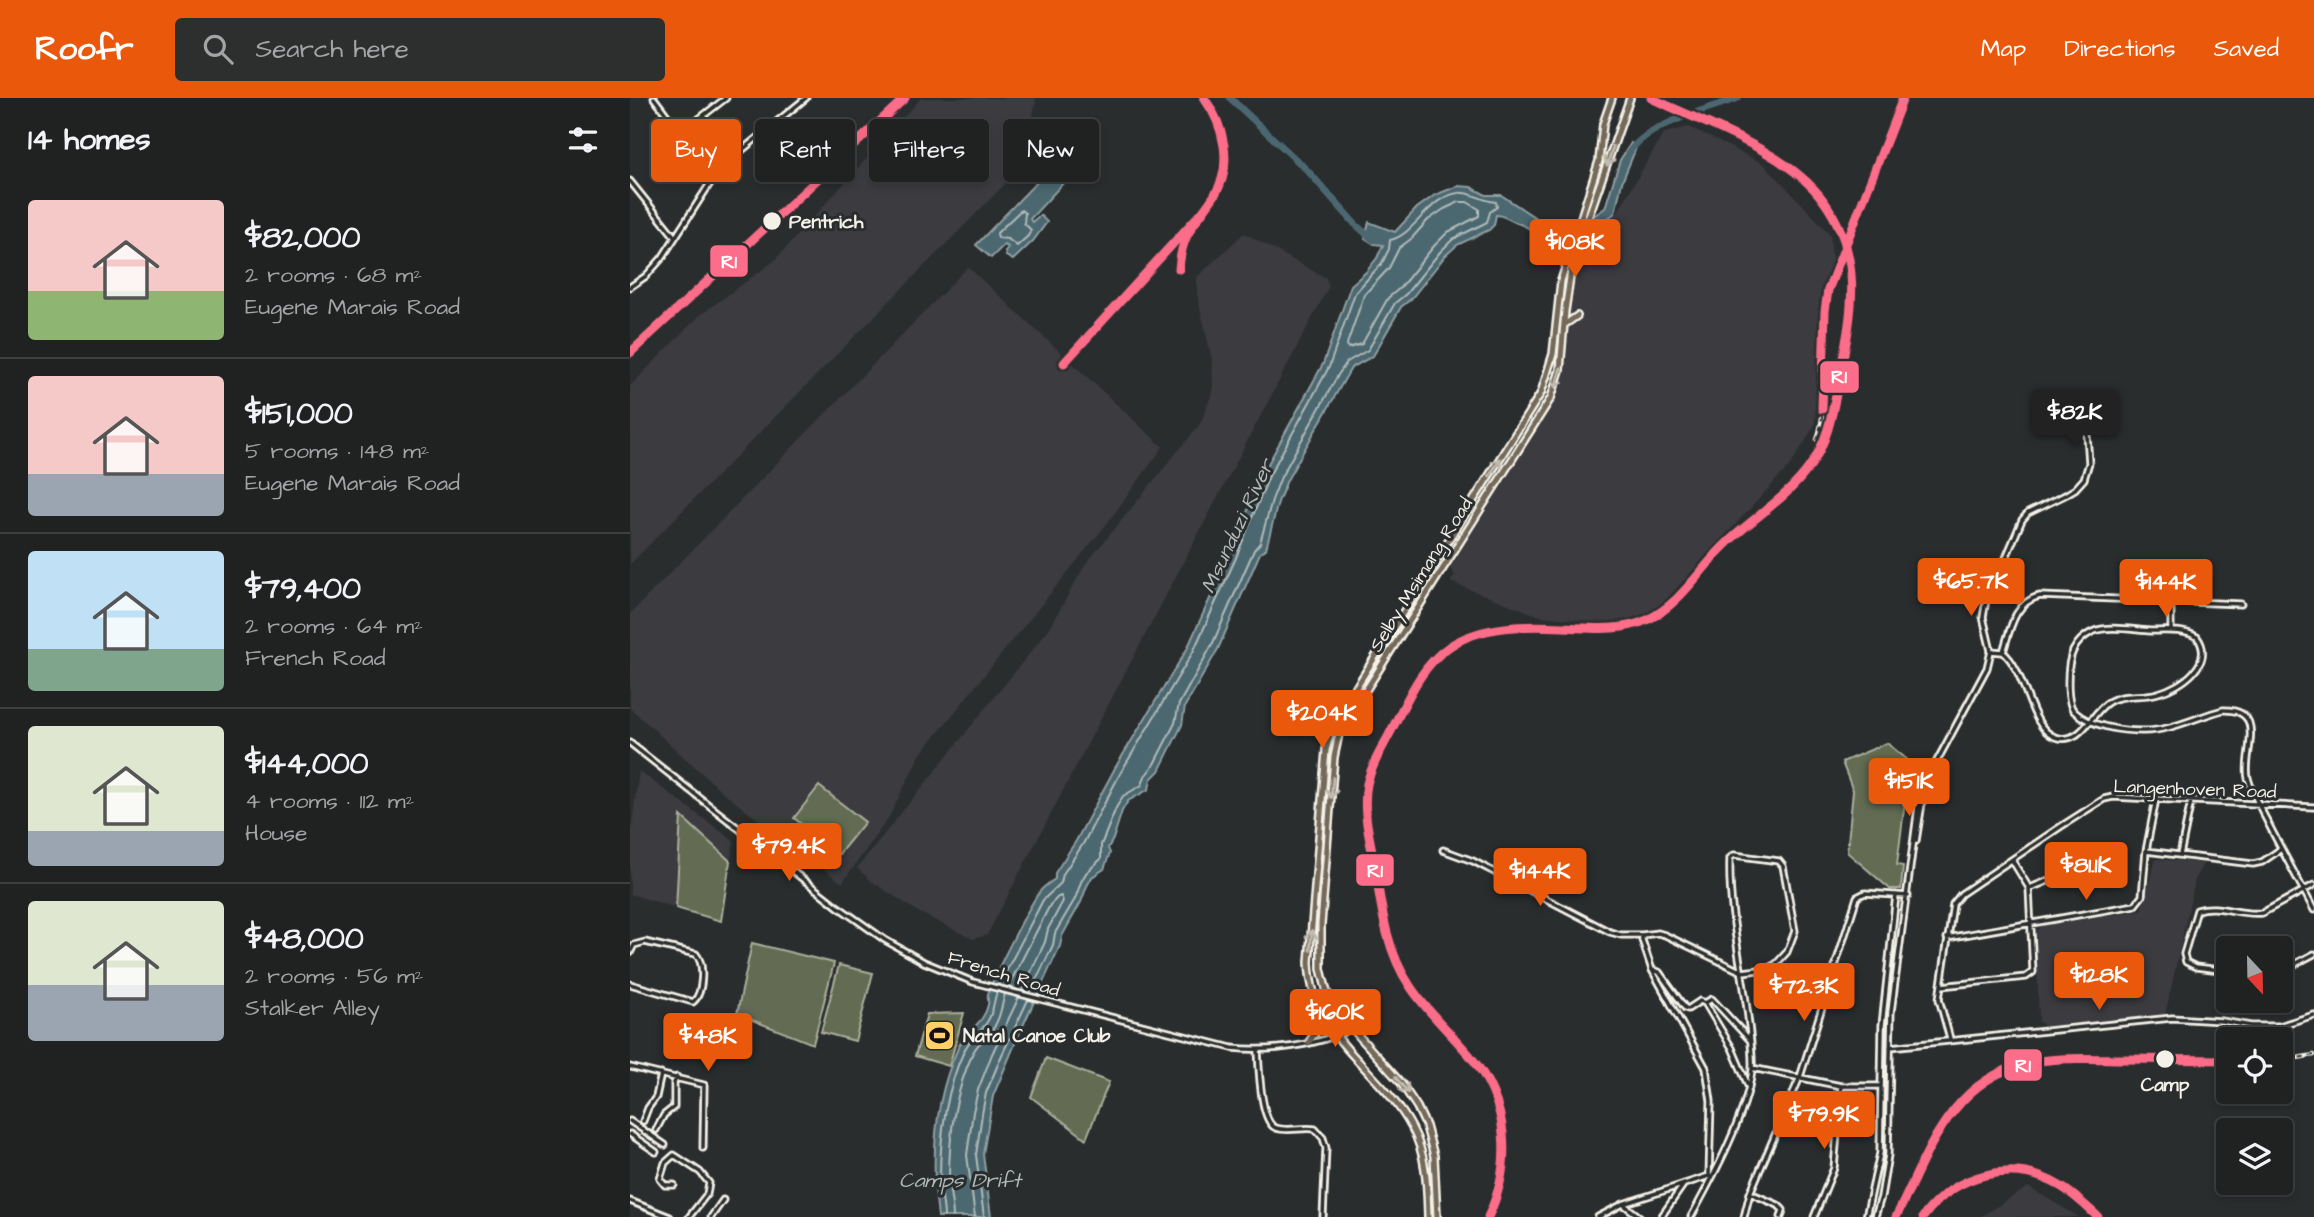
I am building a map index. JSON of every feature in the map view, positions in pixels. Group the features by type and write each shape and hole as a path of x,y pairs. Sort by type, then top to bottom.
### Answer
{"main road":[{"name":"Selby Msimang Road","path":"1585,214 1599,161 1603,124 1612,98"},
{"name":"Selby Msimang Road","path":"1428,1217 1424,1159 1410,1125 1393,1101 1335,1037 1311,987 1309,962 1325,757 1331,731 1340,713 1541,393 1550,367 1561,281 1630,98"},
{"name":"Selby Msimang Road","path":"1437,1217 1434,1156 1426,1126 1417,1107 1401,1083 1339,1014 1327,992 1320,959 1334,757 1339,734 1551,398 1560,370 1567,291 1575,243"},
{"path":"1556,313 1561,310 1567,291"},
{"path":"1564,325 1577,316"},
{"path":"1309,1042 1318,1030 1322,1014"}],"street":[{"path":"654,98 671,119"},
{"path":"699,119 726,98"},
{"path":"741,151 803,99"},
{"path":"630,181 675,237"},
{"path":"630,287 646,276 711,182"},
{"path":"1875,1217 1888,1155 1891,1012 1918,807 1931,772 1987,668 1991,651 1983,617 1987,595 2022,520 2028,513 2076,489 2084,479 2089,463 2086,421 2071,421 2064,416"},
{"path":"2003,652 2018,610 2034,598 2048,596 2241,604"},
{"path":"2171,602 2171,632"},
{"path":"1991,651 2003,652 2016,667 2046,732 2055,737 2067,738 2082,731 2091,721 2108,702 2168,690 2184,680 2197,667 2203,654 2199,641 2185,632 2097,630 2090,633 2077,644 2070,660 2069,702 2077,714 2091,721 2121,729 2152,731 2223,710 2237,712 2246,718 2251,727 2248,774 2259,804 2314,910"},
{"name":"French Road","path":"630,743 837,906 885,940 924,962 973,982 1218,1045 1258,1050 1335,1037 1352,1029"},
{"name":"Langenhoven Road","path":"1950,1039 1940,1006 1952,904 1958,897 2104,799 2113,797 2314,807"},
{"path":"1947,938 2135,905 2142,896 2146,851 2156,799"},
{"path":"2180,855 2190,801"},
{"path":"2146,851 2253,864 2262,862 2281,849"},
{"path":"1443,850 1473,861 1610,932 1621,935 1665,935 1742,972 1767,969 1776,964 1795,937 1786,871 1779,861 1738,855 1730,858 1732,900 1742,972 1751,1042 1752,1068 1749,1088 1725,1151 1691,1217"},
{"path":"2029,888 2103,859"},
{"path":"1941,986 2031,975 2034,969 2029,888 2012,860"},
{"path":"2216,970 2196,967 2186,962 2185,954 2197,910 2203,908 2262,913 2314,885"},
{"path":"1744,1217 1750,1193 1800,1077 1857,897 1865,893 1908,896"},
{"path":"1866,1217 1881,1153 1882,1025 1896,895"},
{"path":"1642,935 1643,948 1652,970 1706,1068 1711,1101 1710,1176"},
{"path":"630,953 634,945 645,942 696,954 702,965 698,996 693,1002 630,984"},
{"path":"2293,965 2314,954"},
{"path":"1652,970 1657,970 1685,1008 1688,1009 1700,1001 1705,1003 1728,1040 1749,1088"},
{"path":"1705,1003 1710,999 1714,1001 1751,1042"},
{"path":"1890,1047 2172,1018 2279,1027 2314,1015"},
{"path":"1258,1050 1264,1110 1269,1123 1278,1129 1315,1129 1323,1138 1326,1149 1323,1217"},
{"path":"630,1067 699,1082 705,1088 703,1147"},
{"path":"1752,1068 1840,1086 1881,1086"},
{"path":"643,1121 656,1097 661,1074"},
{"path":"656,1130 664,1115 674,1107 674,1083 677,1077"},
{"path":"1814,1217 1834,1168 1840,1086"},
{"path":"630,1121 665,1145"},
{"path":"630,1134 656,1152"},
{"path":"674,1185 665,1185 660,1179 665,1163 674,1155 700,1172 709,1182 707,1194 689,1217"},
{"path":"1598,1217 1623,1204 1710,1176"},
{"path":"1661,1217 1685,1183"},
{"path":"1750,1193 1778,1205 1783,1210 1781,1217"},
{"path":"711,1217 723,1200"},
{"path":"630,1201 655,1215 670,1217"},
{"path":"1623,1204 1640,1217"}],"shaded area":[{"path":"921,98 1036,98 1033,119 1003,119 1003,182 1007,182 630,564 630,386 699,316 774,261 845,182 855,182 855,171 869,156 869,182 989,182 989,119 902,119"},
{"path":"1689,127 1764,164 1830,234 1832,259 1820,309 1815,425 1792,463 1653,611 1617,624 1540,616 1450,582 1455,575 1450,568 1557,398 1566,357 1567,296 1587,244 1618,211 1664,133"},
{"path":"1244,233 1326,278 1329,286 987,935 973,939 920,913 871,881 857,868 1049,629 1085,565 1200,424 1213,385 1212,360 1197,294 1197,277"},
{"path":"968,267 1163,447 1105,526 920,755 889,817 842,883 727,796 630,708 630,614"},
{"path":"639,771 734,841 721,921 630,894 630,839"},
{"path":"2156,859 2204,863 2196,876 2165,1015 2047,1027 2039,1022 2036,932 2041,926 2141,910"},
{"path":"2028,1187 2079,1217 1980,1217"}],"green space":[{"path":"1887,743 1910,762 1897,865 1903,866 1901,889 1890,889 1847,852 1853,791 1842,762"},
{"path":"819,786 865,822 839,854 794,818"},
{"path":"681,816 730,861 721,921 676,908"},
{"path":"752,943 834,963 813,1044 737,1014"},
{"path":"839,965 873,973 855,1041 821,1032"},
{"name":"Natal Canoe Club","path":"964,1013 949,1066 915,1056 927,1014"},
{"path":"1046,1058 1109,1082 1086,1139 1031,1097"}],"water":[{"name":"Camps Drift","path":"1631,143 1636,148 1622,182 1615,213 1581,233 1561,237 1542,235 1496,215 1494,225 1489,230 1457,245 1445,256 1411,299 1401,307 1373,356 1351,368 1287,480 1278,502 1266,549 1260,553 1218,649 1185,706 1182,725 1159,771 1151,779 1149,789 1128,801 1122,811 1108,848 1110,853 1104,869 1092,877 1087,886 1020,1032 993,1096 983,1154 991,1217 938,1217 936,1131 944,1088 958,1048 986,1012 991,986 1030,908 1042,889 1055,879 1055,873 1076,841 1115,768 1187,649 1263,473 1323,364 1351,285 1366,272 1383,245 1374,244 1365,238 1369,222 1395,232 1417,208 1435,195 1458,186 1471,187 1486,195 1501,195 1542,222 1572,223 1595,215 1605,208 1620,160"},
{"path":"1037,182 1064,182 1030,219 1032,222 1040,215 1047,222 1033,241 1013,260 1006,256 1008,247 1004,245 991,258 976,245"}],"waterway":[{"path":"1230,98 1307,170 1355,224 1373,240"},
{"name":"Msunduzi River","path":"1629,153 1637,143 1663,126 1738,98"}],"railway":[{"path":"630,350 901,98"},
{"path":"1179,269 1186,237 1214,196 1224,172 1221,133 1204,98"},
{"path":"1491,1217 1504,1177 1506,1135 1502,1114 1486,1075 1474,1057 1416,991 1395,951 1383,905 1368,812 1368,793 1376,764 1423,679 1443,656 1468,640 1500,631 1620,630 1642,625 1669,609 1734,539 1788,495 1815,464 1831,425 1851,329 1854,277 1850,252 1842,227 1809,181 1795,168 1758,145 1657,98"},
{"path":"1817,440 1824,403 1824,327 1828,290 1903,98"},
{"path":"1064,363 1200,214"},
{"path":"2293,1059 2314,1055"},
{"path":"1896,1217 1946,1121 1972,1091 1991,1077 2010,1068 2052,1060 2216,1060"},
{"path":"1923,1217 1951,1190 1968,1181 2004,1172 2023,1173 2060,1186 2098,1217"}],"transit line":[{"name":"R1","path":"630,353 905,98"},
{"name":"R1","path":"1179,269 1186,237 1214,196 1224,172 1221,133 1204,98"},
{"name":"R1","path":"1488,1217 1496,1197 1504,1155 1500,1114 1484,1075 1417,996 1402,972 1389,942 1367,822 1365,803 1371,771 1415,686 1430,664 1450,646 1476,634 1505,628 1627,626 1647,620 1670,605 1725,545 1781,498 1810,466 1822,446 1829,424 1848,332 1852,286 1850,265 1836,221 1823,200 1789,167 1767,153 1651,98"},
{"name":"R1","path":"1822,409 1828,290 1903,98"},
{"name":"R1","path":"1064,363 1200,214"},
{"name":"R1","path":"1896,1217 1946,1121 1972,1091 1991,1077 2010,1068 2052,1060 2216,1060"},
{"name":"R1","path":"1923,1217 1951,1190 1968,1181 2004,1172 2023,1173 2060,1186 2098,1217"}],"place":[{"name":"Pentrich","path":"772,221"},
{"name":"Natal Canoe Club","path":"940,1035"},
{"name":"Camp","path":"2165,1059"}]}
